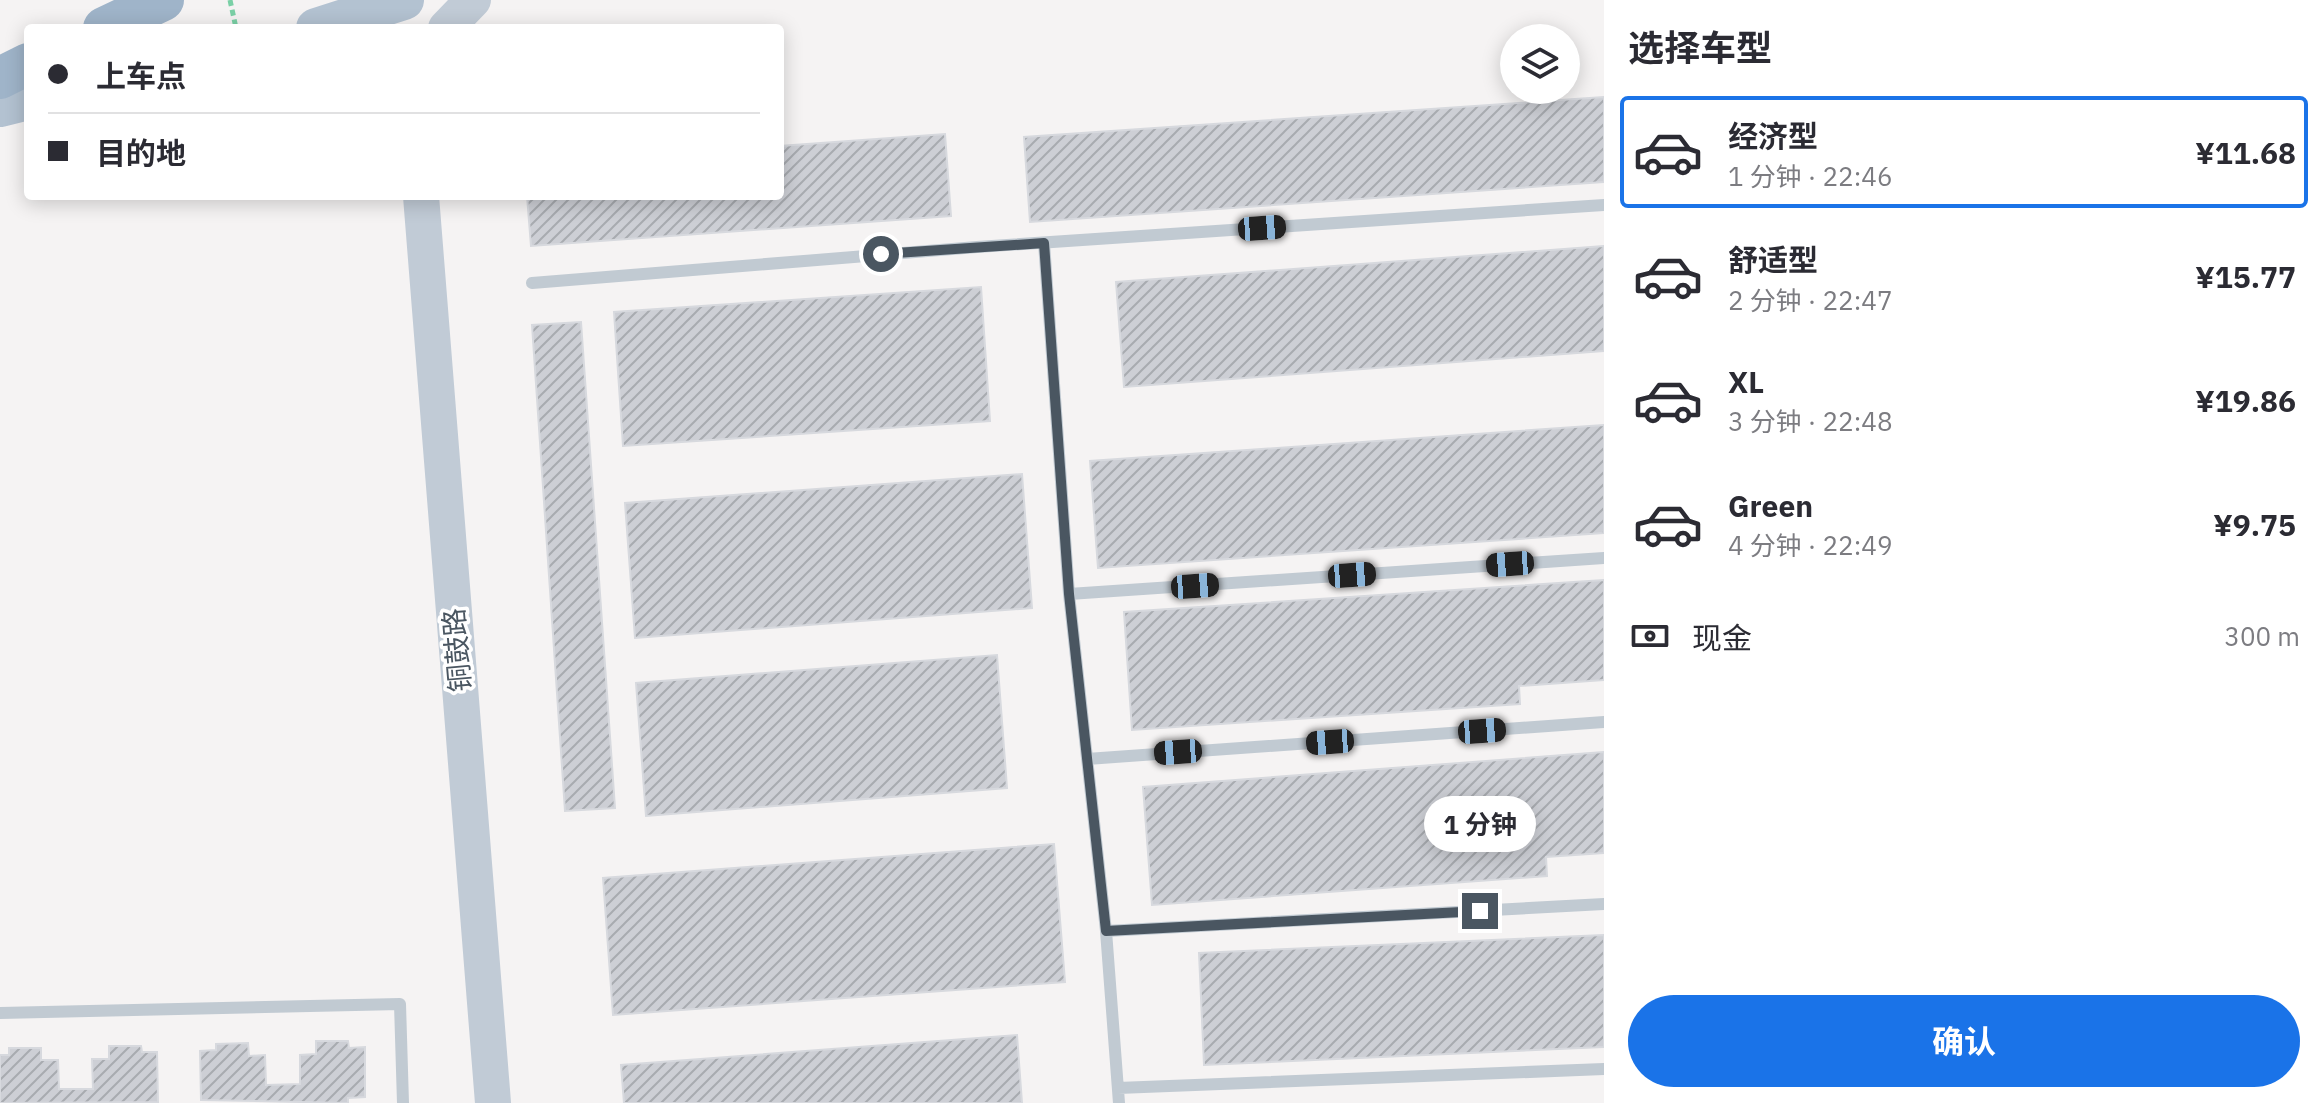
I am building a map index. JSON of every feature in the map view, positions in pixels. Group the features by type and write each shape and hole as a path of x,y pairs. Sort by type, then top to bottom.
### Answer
{"highway":[{"path":"112,24 163,0"},
{"path":"0,78 24,66"}],"main road":[{"path":"329,24 404,0"},
{"path":"450,24 473,0"},
{"path":"0,107 24,101"},
{"name":"铜鼓路","path":"421,200 493,1103"}],"lane":[{"path":"532,283 1044,243 1604,205"},
{"path":"1044,243 1069,594 1106,931 1119,1103"},
{"path":"1069,594 1604,558"},
{"path":"1087,759 1604,722"},
{"path":"1106,931 1604,904"},
{"path":"0,1013 400,1004 403,1103"},
{"path":"1118,1088 1604,1069"}],"path":[{"path":"230,0 235,24"}],"building":[{"path":"1604,97 1604,182 1030,222 1024,137 1502,104 1580,104 1580,99"},
{"path":"945,134 951,216 531,246 527,200 784,200 784,146"},
{"path":"1604,246 1604,351 1124,387 1116,282"},
{"path":"981,287 990,421 623,446 614,312"},
{"path":"581,322 615,808 565,811 532,325"},
{"path":"1604,425 1604,533 1098,568 1090,461"},
{"path":"1022,474 1032,608 635,638 625,503"},
{"path":"1604,580 1604,680 1519,686 1520,704 1132,730 1124,612"},
{"path":"997,655 1007,788 646,816 636,683"},
{"path":"1604,752 1604,853 1546,857 1547,876 1152,905 1143,787"},
{"path":"1054,844 1065,982 613,1015 603,878"},
{"path":"1604,935 1604,1047 1204,1065 1199,953"},
{"path":"1017,1035 1022,1103 624,1103 621,1065"},
{"path":"316,1041 348,1041 349,1048 365,1047 365,1097 348,1098 348,1103 201,1100 200,1051 216,1050 216,1044 248,1043 249,1056 265,1055 266,1085 300,1084 300,1055 316,1054"},
{"path":"109,1046 141,1046 142,1052 157,1052 158,1102 0,1103 0,1055 9,1055 9,1048 41,1048 41,1060 58,1060 59,1089 93,1089 92,1059 109,1059"}],"route":[{"path":"881,254 1044,243 1069,594 1106,931 1480,911"}]}
